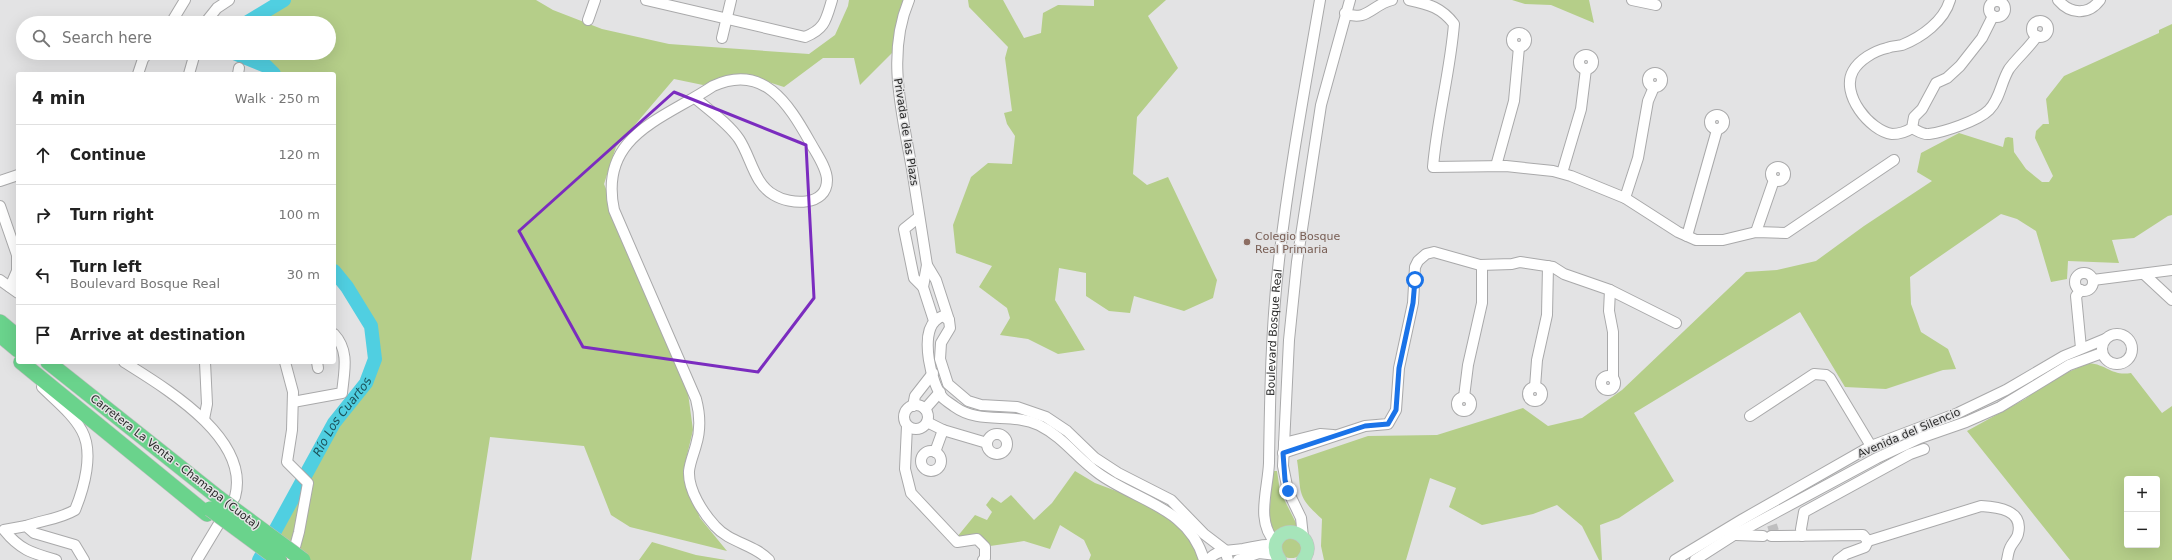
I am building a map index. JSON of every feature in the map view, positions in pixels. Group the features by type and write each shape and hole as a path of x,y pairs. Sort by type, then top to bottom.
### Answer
{"highway":[{"path":"0,322 16,335"},
{"path":"0,335 16,348"},
{"path":"0,346 16,358"},
{"name":"Carretera La Venta - Chamapa (Cuota)","path":"26,364 35,368 279,560"},
{"name":"Carretera La Venta - Chamapa (Cuota)","path":"50,364 212,507 303,560"},
{"path":"212,507 266,560"}],"main road":[{"path":"1277,551 1286,533 1295,532 1303,537 1308,545 1307,558"}],"street":[{"path":"175,16 185,0"},
{"path":"210,16 216,8 229,0"},
{"path":"588,20 595,0"},
{"path":"646,0 726,17 805,37 818,32 827,17 832,0"},
{"path":"722,38 730,0"},
{"name":"Privada de las Plazs","path":"909,0 902,17 898,39 897,82 927,265 923,287 934,321"},
{"name":"Boulevard Bosque Real","path":"1277,551 1267,533 1264,519 1268,478 1275,304 1289,180 1320,0"},
{"name":"Boulevard Bosque Real","path":"1303,537 1301,518 1285,480 1284,448 1292,304 1297,262 1322,105 1345,13 1350,0"},
{"path":"1345,13 1353,17 1367,14 1381,3 1392,0"},
{"path":"1409,0 1423,3 1446,13 1454,24 1452,48 1435,144 1433,167 1496,166 1562,173 1625,198 1696,240 1723,240 1756,232 1786,233 1894,160"},
{"path":"1632,0 1656,5"},
{"path":"1912,128 1903,133 1892,134 1876,126 1862,114 1854,101 1849,86 1852,73 1859,63 1870,55 1887,48 1902,45 1918,36 1946,13 1950,0"},
{"path":"2058,0 2072,11 2084,12 2096,6 2100,0"},
{"path":"1912,128 1914,117 1922,109 1936,83 1947,78 1960,66 1982,38 1993,16"},
{"path":"1912,128 1920,133 1928,134 1965,124 1979,118 1989,110 1997,99 2010,69 2037,36"},
{"path":"1496,166 1514,101 1519,47"},
{"path":"139,72 143,60"},
{"path":"190,72 193,60"},
{"path":"1562,173 1581,109 1586,69"},
{"path":"695,98 720,119 739,140 761,183 769,192 779,198 794,201 812,200 823,192 827,184 827,174 799,122 784,101 773,90 758,83 735,80 713,86 656,120 629,141 620,154 614,168 611,185 614,210 696,399 699,426 689,471 690,482 694,493 707,516 720,532 731,540 759,551 769,560"},
{"path":"1625,198 1638,158 1648,101 1654,87"},
{"path":"1687,236 1716,130"},
{"path":"0,181 16,176"},
{"path":"1756,232 1774,180"},
{"path":"0,206 14,235 16,255"},
{"path":"919,217 904,229 914,278 923,287 936,280"},
{"path":"1284,448 1325,441 1333,435 1365,426 1388,424 1393,418 1396,410 1399,368 1413,303 1416,267 1418,261 1426,254 1434,252 1482,265 1512,264 1520,262 1548,266 1564,274 1610,290 1676,323"},
{"name":"Privada de las Plazs","path":"927,265 936,280 949,320"},
{"path":"1464,397 1467,370 1482,303 1482,265"},
{"path":"1535,387 1537,360 1547,315 1548,266"},
{"path":"2092,280 2172,270"},
{"path":"2087,274 2092,280 2091,288 2086,291 2081,290 2076,284 2078,276 2087,274"},
{"path":"2144,274 2172,300"},
{"path":"0,280 14,290 16,277"},
{"path":"1610,290 1609,311 1613,332 1613,378"},
{"path":"2081,290 2076,296 2081,348"},
{"path":"1275,304 1292,304"},
{"path":"1204,560 1200,548 1192,534 1177,519 1147,499 1111,482 1098,474 1058,437 1039,425 1019,418 978,417 957,408 943,398 929,358 928,337 934,321 943,316 949,320 950,328 941,342 940,359 948,384 958,393 968,401 981,406 1017,407 1046,417 1067,431 1095,458 1118,473 1171,500 1204,534 1225,550 1228,560"},
{"name":"Avenida del Silencio","path":"1675,560 1871,446 1958,413 2006,390 2054,361 2081,348 2116,334 2127,338 2131,342 2132,354 2124,363 2118,364 2107,361 2102,353 2069,365 2000,407 1966,422 1920,438 1849,474 1771,530 1734,536 1694,560"},
{"path":"293,402 342,394 346,357 336,336"},
{"path":"2102,353 2105,339"},
{"path":"127,364 178,397 204,419 231,456 238,485 235,496 197,560"},
{"path":"204,419 207,404 205,364"},
{"path":"286,364 293,392 292,430 287,462 308,483 299,532 291,560"},
{"path":"35,368 39,384 65,409 82,431 87,456 85,478 75,510 64,517 4,530 14,543 29,552 56,560"},
{"path":"914,406 915,396 933,373"},
{"path":"1750,416 1814,374 1826,375 1830,378 1871,446"},
{"path":"925,409 940,392"},
{"path":"905,447 918,429 927,422 928,415 925,409 914,406 905,412 904,419 907,426 905,447 906,469 911,493 957,542 977,539 985,547 985,558 983,560"},
{"path":"927,422 943,430 987,442"},
{"path":"907,426 918,429"},
{"path":"935,452 943,430"},
{"path":"1802,536 1801,529 1804,512 1903,458 1924,449"},
{"path":"1843,462 1849,474"},
{"path":"1838,560 1846,554 1865,547 1868,541 1981,506 1999,507 2012,512 2018,520 2018,535 2010,548 2007,560"},
{"path":"26,526 34,534 75,545 84,560"},
{"path":"1734,536 1771,530 1802,536 1863,535 1868,541"},
{"path":"1208,560 1212,555 1225,550 1242,549 1263,544 1277,551"},
{"path":"1238,560 1259,553 1277,551"}],"highlighted area":[{"path":"674,92 806,145 814,298 758,372 583,347 519,231"}],"green space":[{"path":"284,0 536,0 553,10 602,29 669,44 809,54 835,35 848,6 849,0 906,0 893,52 860,85 854,58 823,58 784,87 746,75 703,85 674,79 616,147 604,184 688,393 693,430 683,472 700,518 727,551 630,527 611,515 584,446 490,437 471,560 259,560 334,423 366,383 375,359 371,326 347,287 336,273 336,72 272,72 266,66 251,60 336,60 336,16 258,16"},
{"path":"968,0 1003,0 1024,38 1041,33 1043,13 1058,5 1094,6 1094,0 1166,0 1148,16 1178,68 1137,117 1133,174 1147,185 1168,177 1217,280 1213,298 1184,311 1134,296 1130,313 1109,311 1086,296 1086,273 1059,268 1055,300 1085,350 1058,354 1028,339 1000,335 1010,318 1007,308 979,287 992,266 956,253 953,225 971,177 988,163 1012,164 1015,136 1007,124 1004,113 1012,111 1005,58 1008,47 969,7"},
{"path":"1512,0 1589,0 1594,23 1551,5 1525,4"},
{"path":"2172,24 2172,215 2168,216 2134,238 2112,240 2119,263 2068,261 2067,279 2051,282 2036,231 2017,219 2001,214 1910,277 1911,304 1921,332 1948,349 1956,369 1943,370 1886,389 1845,387 1800,312 1634,413 1674,481 1619,518 1600,525 1602,560 1599,560 1582,526 1557,505 1533,514 1482,525 1449,507 1456,488 1430,478 1406,560 1324,560 1321,546 1322,519 1307,504 1301,492 1297,460 1368,436 1437,435 1523,408 1548,426 1582,418 1622,390 1746,272 1777,270 1816,261 1864,226 1932,181 1917,172 1921,153 1959,133 2003,147 2005,138 2013,138 2014,152 2026,169 2042,182 2049,182 2053,176 2035,138 2036,131 2043,124 2049,124 2046,99 2064,76 2159,33 2159,30"},
{"path":"2089,363 2101,366 2114,372 2124,374 2131,373 2162,413 2172,406 2172,560 2070,560 1967,431 2025,399 2052,379"},
{"path":"1075,471 1095,483 1135,498 1163,512 1189,535 1200,560 1089,560 1091,555 1084,540 1060,525 1050,549 1024,541 990,546 979,535 957,537 975,515 987,520 992,512 986,505 992,497 1001,503 1011,495 1034,520 1052,503"},
{"path":"1272,471 1277,471 1280,491 1300,531 1283,529 1271,534 1269,525"},
{"path":"1292,535 1303,546 1300,554 1293,558 1281,556 1278,541"},
{"path":"652,542 696,555 726,560 639,560"}],"waterway":[{"name":"Río Los Cuartos","path":"258,16 284,0"},
{"name":"Río Los Cuartos","path":"251,60 266,66 272,72"},
{"name":"Río Los Cuartos","path":"259,560 334,423 366,383 375,359 371,326 347,287 336,273"}],"tunnel":[{"path":"1772,525 1774,531"}],"place":[{"name":"Colegio Bosque Real Primaria","path":"1247,242"}],"route":[{"path":"1288,491 1285,480 1283,453 1325,441 1333,435 1365,426 1381,426 1388,424 1393,418 1396,410 1399,368 1403,343 1413,303 1415,280"}]}
